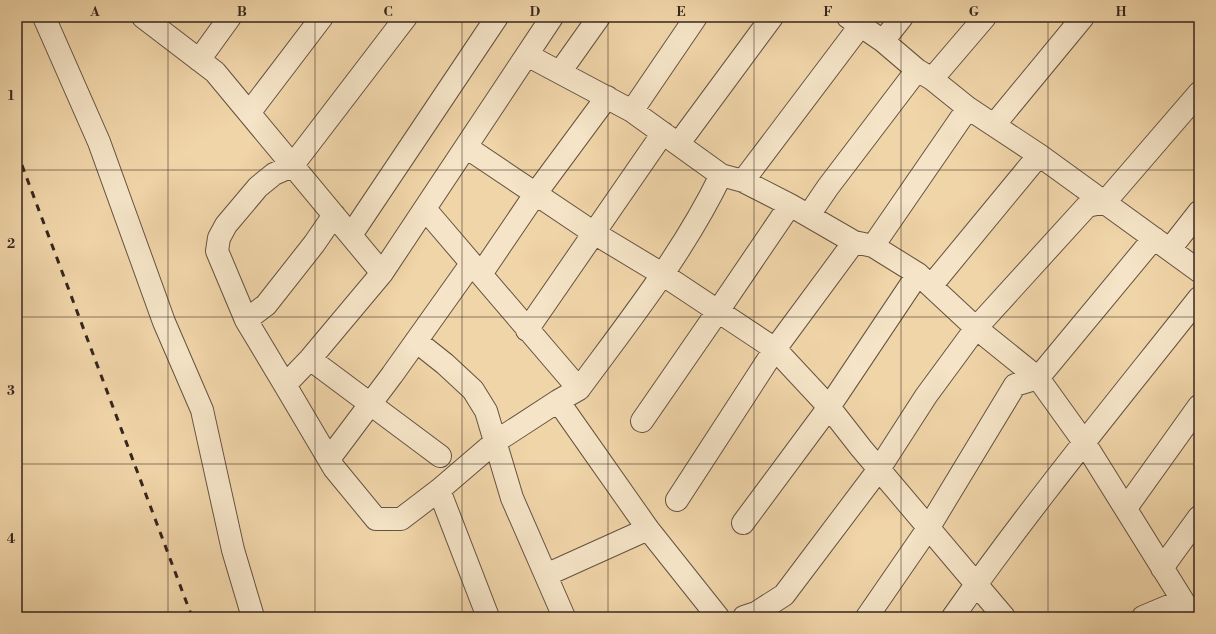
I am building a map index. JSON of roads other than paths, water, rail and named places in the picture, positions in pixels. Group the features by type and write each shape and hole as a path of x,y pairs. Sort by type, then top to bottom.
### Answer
{"street":[{"path":"44,17 99,142 164,322 202,410 233,550 253,617"},
{"path":"143,17 215,72 382,273"},
{"path":"199,60 230,17"},
{"path":"249,113 322,17"},
{"path":"406,17 292,166 274,174 258,187 230,221 219,238 218,251 246,320 334,468 376,519 401,519 439,490 495,442 558,401 578,390 662,274 712,194 721,175"},
{"path":"350,235 497,17"},
{"path":"285,386 310,360 382,273 552,17"},
{"path":"560,72 599,17"},
{"path":"632,111 696,17"},
{"path":"527,330 594,233 772,17"},
{"path":"883,41 902,17"},
{"path":"809,215 828,187 924,74 985,17"},
{"path":"994,125 1083,17"},
{"path":"743,182 854,21 883,41 968,108 1039,155 1199,271"},
{"path":"527,55 632,111 721,175 743,182 790,205 863,244 925,280 976,328 1038,378 1084,442 1187,609 1143,617"},
{"path":"744,617 756,613 784,594 879,469 926,396 976,328 1087,206 1105,202 1199,93"},
{"path":"329,459 416,341 476,269 536,193 607,97"},
{"path":"677,500 775,349 863,244 968,108"},
{"path":"466,147 594,233 662,274 775,349 829,407 879,469 977,583 1004,617"},
{"path":"743,523 925,280 1039,155"},
{"path":"642,421 790,205"},
{"path":"425,209 578,390"},
{"path":"867,617 929,527 1015,385 1038,378 1162,244 1199,212"},
{"path":"246,320 266,305 334,215"},
{"path":"953,617 1084,442 1199,298"},
{"path":"416,341 474,390 486,411 512,498 564,617"},
{"path":"310,360 440,456"},
{"path":"558,401 648,529 718,617"},
{"path":"1126,508 1199,406"},
{"path":"439,490 488,617"},
{"path":"1162,568 1199,517"},
{"path":"546,575 648,529"}],"railway":[{"path":"17,152 192,617"}]}
